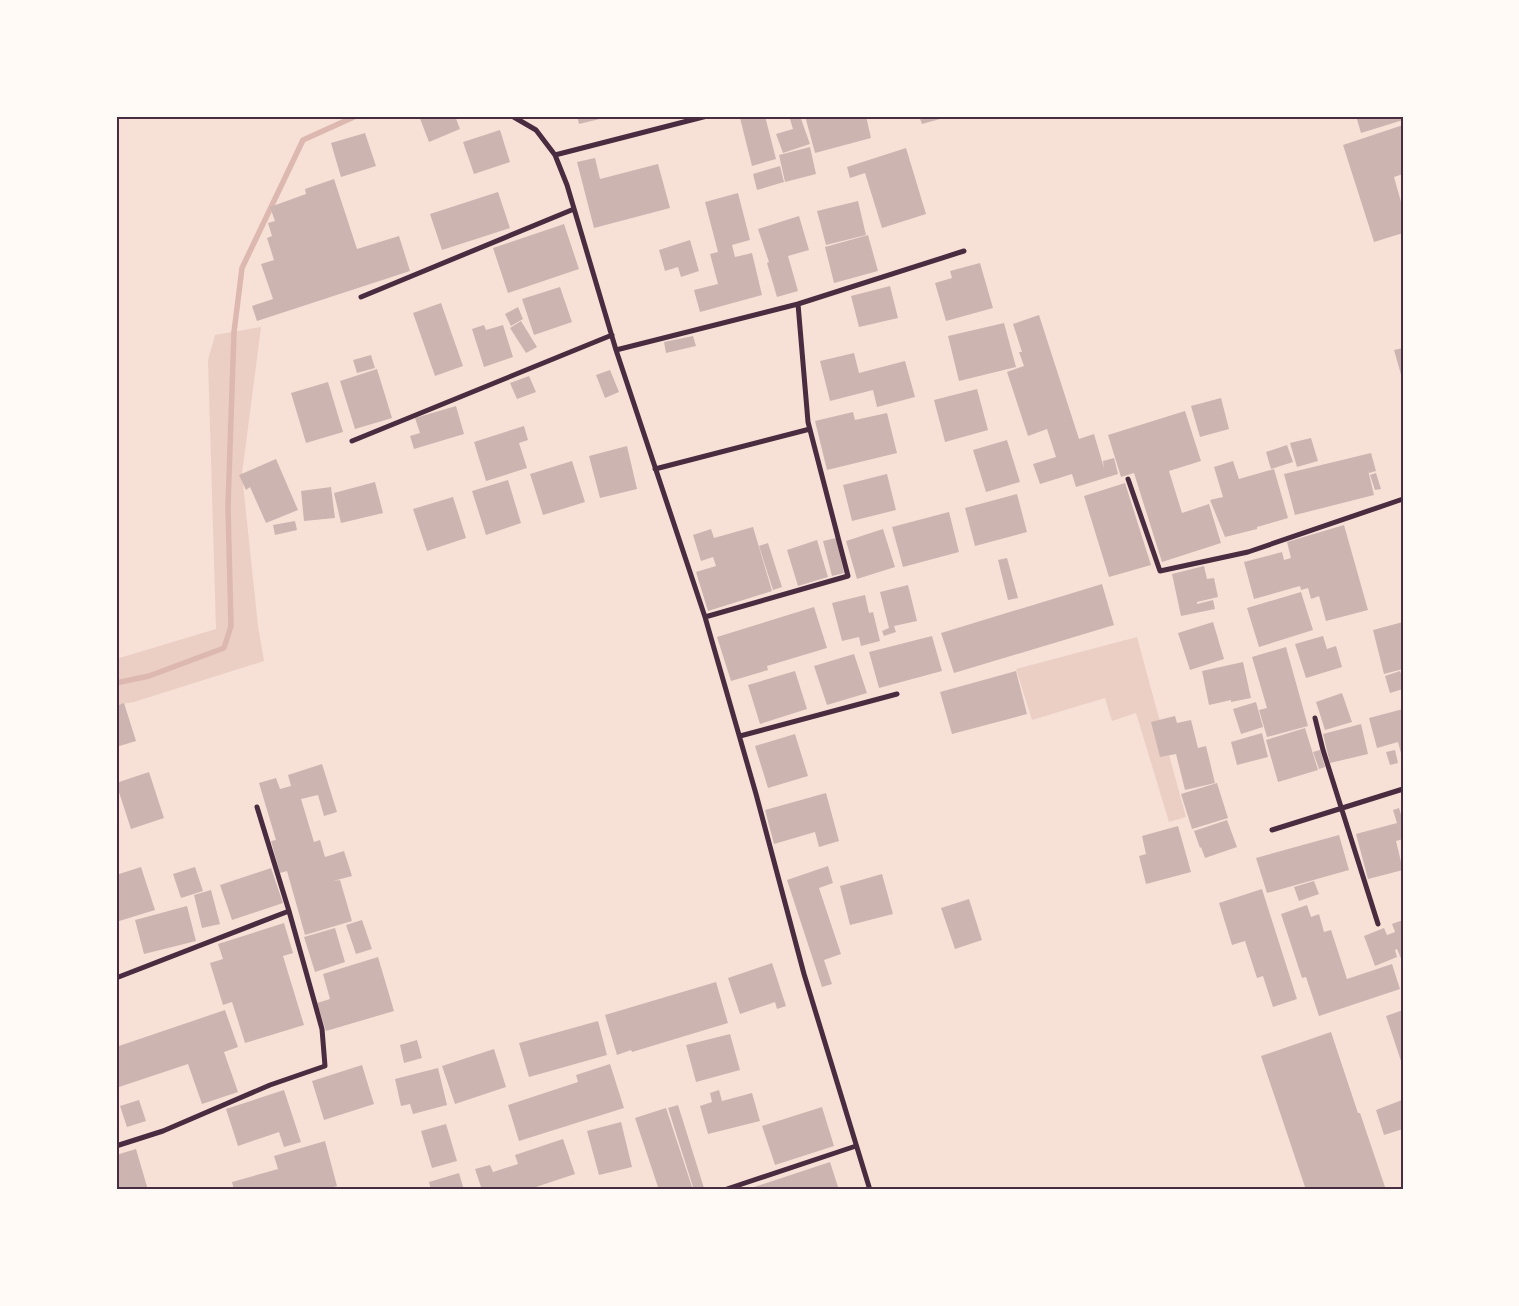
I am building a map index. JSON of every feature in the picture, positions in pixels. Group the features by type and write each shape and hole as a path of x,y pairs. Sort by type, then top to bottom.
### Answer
{"street":[{"path":"512,116 536,130 555,155 567,184 616,350 705,617 740,736 804,974 870,1190"},
{"path":"555,155 707,116"},
{"path":"361,297 574,209"},
{"path":"616,350 798,304 964,251"},
{"path":"705,617 848,576 810,429 798,304"},
{"path":"352,441 612,335"},
{"path":"655,469 810,429"},
{"path":"1128,479 1160,571 1248,552 1403,499"},
{"path":"740,736 897,694"},
{"path":"1315,718 1323,750 1378,924"},
{"path":"1272,830 1403,789"},
{"path":"116,1146 163,1131 270,1085 326,1066 322,1029 289,910 257,807"},
{"path":"116,978 289,910"},
{"path":"724,1190 856,1146"}],"shaded area":[{"path":"261,327 242,474 258,626 264,661 134,702 116,705 116,659 216,629 208,360 215,335"},
{"path":"1137,637 1186,817 1169,822 1136,713 1112,721 1105,698 1032,720 1016,669"}],"building":[{"path":"419,116 455,116 460,129 429,142"},
{"path":"577,116 608,116 608,117 579,124"},
{"path":"765,116 776,159 752,166 740,118"},
{"path":"789,116 800,116 810,144 783,153 776,134 793,129"},
{"path":"805,116 866,116 871,138 815,153"},
{"path":"919,116 947,116 947,117 922,124"},
{"path":"1356,116 1403,116 1403,120 1361,133"},
{"path":"1403,125 1403,174 1394,177 1403,209 1403,233 1374,242 1343,145"},
{"path":"500,130 510,162 474,174 463,142"},
{"path":"365,133 376,166 341,177 331,143"},
{"path":"810,147 816,174 785,182 779,155"},
{"path":"906,148 926,214 882,228 865,173 850,178 847,167"},
{"path":"595,158 600,179 658,164 670,208 594,228 577,162"},
{"path":"780,166 784,182 757,190 753,174"},
{"path":"334,179 357,249 399,236 410,271 257,321 252,306 273,299 261,264 274,260 267,238 272,236 268,223 275,221 270,207 306,194 305,189"},
{"path":"498,192 510,228 442,250 430,214"},
{"path":"738,193 750,240 732,245 735,257 752,253 762,295 700,312 694,290 718,284 710,254 718,252 705,202"},
{"path":"858,201 866,235 826,245 817,211"},
{"path":"799,216 809,250 788,256 798,291 777,297 767,263 769,262 758,229"},
{"path":"564,224 579,269 508,293 493,248"},
{"path":"868,235 878,271 834,283 825,247"},
{"path":"690,240 699,271 681,277 678,267 665,271 659,250"},
{"path":"980,263 993,308 946,321 935,283 952,278 950,271"},
{"path":"890,286 898,318 859,327 851,296"},
{"path":"560,287 572,322 534,335 522,299"},
{"path":"441,303 463,366 435,376 413,313"},
{"path":"518,307 523,319 511,326 505,314"},
{"path":"1039,315 1079,439 1094,434 1104,468 1103,461 1114,458 1118,474 1076,487 1072,474 1040,484 1033,464 1056,457 1047,429 1028,436 1007,372 1024,366 1019,352 1022,352 1013,324"},
{"path":"521,321 537,347 526,353 510,328"},
{"path":"1004,323 1016,367 959,381 948,336"},
{"path":"484,325 486,330 503,325 513,357 484,367 472,329"},
{"path":"693,336 696,346 666,353 664,342"},
{"path":"1403,348 1403,378 1402,378 1394,350"},
{"path":"854,353 859,373 905,361 915,397 877,407 873,390 830,401 820,361"},
{"path":"371,355 375,368 357,373 353,360"},
{"path":"377,369 392,418 355,429 340,381"},
{"path":"610,370 619,392 605,398 596,375"},
{"path":"529,376 536,392 517,399 510,383"},
{"path":"328,382 343,432 306,443 291,393"},
{"path":"977,389 988,430 945,442 934,400"},
{"path":"1221,398 1229,429 1200,437 1191,406"},
{"path":"456,406 464,434 414,449 410,436 420,433 415,418"},
{"path":"1185,411 1201,461 1169,471 1182,513 1209,504 1221,543 1162,562 1134,473 1121,477 1108,435"},
{"path":"853,412 855,420 887,413 897,453 827,470 815,421"},
{"path":"524,426 528,440 519,443 527,468 486,481 474,442"},
{"path":"1311,438 1318,461 1297,467 1290,443"},
{"path":"1007,440 1020,482 986,492 973,450"},
{"path":"1287,445 1293,462 1271,469 1266,452"},
{"path":"627,446 637,489 600,498 589,456"},
{"path":"1371,453 1376,471 1369,473 1368,470 1374,495 1295,515 1284,474"},
{"path":"276,459 298,510 266,523 250,487 246,490 239,475"},
{"path":"572,461 585,502 543,515 530,474"},
{"path":"1233,461 1239,479 1274,469 1288,518 1257,527 1257,529 1225,537 1210,500 1223,497 1214,467"},
{"path":"1376,473 1381,489 1375,490 1370,475"},
{"path":"887,474 896,510 852,521 843,485"},
{"path":"508,480 521,523 486,535 472,491"},
{"path":"375,482 383,513 341,523 334,493"},
{"path":"1125,483 1151,565 1109,577 1084,496"},
{"path":"331,487 335,518 304,521 301,491"},
{"path":"1017,494 1027,532 975,546 965,508"},
{"path":"453,497 466,538 427,551 413,509"},
{"path":"949,512 959,552 903,567 892,527"},
{"path":"295,521 297,530 275,535 273,525"},
{"path":"1344,525 1368,610 1326,621 1319,596 1311,599 1308,588 1301,590 1300,586 1254,599 1244,562 1282,552 1284,560 1291,558 1287,542"},
{"path":"753,527 772,591 708,611 696,572 716,566 713,557 701,561 693,535 711,529 714,538"},
{"path":"883,529 895,567 857,579 846,541"},
{"path":"836,538 844,573 832,576 823,541"},
{"path":"817,540 828,577 798,586 787,550"},
{"path":"768,543 782,587 773,590 759,546"},
{"path":"1007,558 1018,598 1008,600 998,560"},
{"path":"1204,566 1207,579 1214,578 1218,597 1197,602 1197,604 1213,600 1215,609 1181,616 1172,574"},
{"path":"1102,584 1114,625 954,673 941,633"},
{"path":"908,585 917,621 894,626 896,632 884,636 882,631 889,628 880,592"},
{"path":"1301,592 1313,630 1259,647 1247,608"},
{"path":"865,595 869,613 873,612 880,641 861,646 859,637 842,641 832,603"},
{"path":"814,607 827,648 767,666 768,670 731,681 717,637"},
{"path":"1213,622 1224,659 1190,670 1178,633"},
{"path":"1403,622 1403,669 1384,674 1373,630"},
{"path":"932,636 942,671 879,688 869,652"},
{"path":"1323,636 1327,649 1336,646 1342,667 1306,678 1295,644"},
{"path":"1286,647 1308,726 1267,737 1259,710 1267,708 1252,657"},
{"path":"854,654 867,693 827,705 814,666"},
{"path":"1243,662 1251,698 1209,705 1202,671"},
{"path":"795,671 807,709 760,724 748,685"},
{"path":"1016,671 1027,714 952,734 940,692"},
{"path":"1400,671 1403,679 1403,689 1390,693 1385,676"},
{"path":"1342,693 1352,722 1325,730 1316,702"},
{"path":"1256,702 1263,727 1241,734 1233,709"},
{"path":"124,703 136,741 116,747 116,706"},
{"path":"1403,709 1402,757 1398,742 1377,748 1369,718"},
{"path":"1175,716 1177,723 1191,720 1198,748 1206,746 1215,783 1185,790 1176,754 1160,757 1151,722"},
{"path":"1361,724 1368,754 1330,763 1323,734"},
{"path":"1305,728 1318,770 1278,782 1266,740"},
{"path":"1262,733 1268,757 1237,765 1231,742"},
{"path":"795,734 808,776 768,788 755,746"},
{"path":"1320,750 1325,767 1319,769 1313,752"},
{"path":"1395,750 1398,763 1390,765 1386,752"},
{"path":"322,764 337,812 324,816 318,795 301,799 314,842 320,840 325,857 344,851 352,876 333,881 340,880 352,921 305,935 287,871 280,873 271,841 276,840 259,783 276,778 280,789 291,786 288,775"},
{"path":"149,772 164,818 131,829 116,783"},
{"path":"1217,783 1228,818 1192,829 1181,794"},
{"path":"826,793 839,841 819,847 815,832 774,844 765,810"},
{"path":"1399,808 1403,821 1403,839 1396,841 1403,870 1368,879 1356,834 1397,823 1393,810"},
{"path":"1227,820 1237,847 1205,858 1194,831"},
{"path":"1178,826 1191,872 1146,884 1139,856 1146,854 1142,836"},
{"path":"1339,835 1349,870 1267,893 1256,858"},
{"path":"828,866 833,883 819,888 841,954 824,960 832,984 822,987 787,880"},
{"path":"141,867 155,910 116,922 116,875"},
{"path":"195,867 203,891 181,898 173,874"},
{"path":"271,868 283,903 232,920 220,885"},
{"path":"882,874 893,914 850,925 840,886"},
{"path":"1314,881 1319,894 1299,901 1294,887"},
{"path":"1262,889 1297,999 1273,1007 1263,976 1257,978 1245,941 1232,945 1219,903"},
{"path":"211,890 220,924 202,928 194,895"},
{"path":"969,899 982,940 955,949 941,908"},
{"path":"1307,905 1311,917 1319,914 1324,932 1331,930 1347,979 1392,964 1400,989 1319,1016 1306,977 1302,978 1281,914"},
{"path":"187,906 196,941 144,954 135,920"},
{"path":"362,920 372,949 356,954 346,925"},
{"path":"1403,920 1403,963 1397,949 1395,950 1397,957 1375,966 1364,936 1384,928 1387,935 1395,932 1392,924"},
{"path":"284,923 293,953 283,956 304,1025 245,1043 232,1002 223,1005 210,963 223,959 218,944"},
{"path":"335,928 345,962 315,972 304,937"},
{"path":"378,957 394,1011 326,1031 317,1003 330,999 323,974"},
{"path":"772,963 786,1006 777,1009 775,1002 740,1014 728,978"},
{"path":"716,982 728,1023 617,1055 605,1015"},
{"path":"225,1010 238,1047 224,1052 238,1092 202,1104 188,1064 116,1088 116,1047"},
{"path":"1403,1010 1403,1064 1402,1064 1386,1016"},
{"path":"598,1021 607,1055 529,1077 519,1043"},
{"path":"1331,1032 1386,1190 1306,1190 1261,1056"},
{"path":"730,1034 740,1070 696,1082 686,1045"},
{"path":"417,1040 422,1058 404,1063 400,1045"},
{"path":"494,1049 506,1087 455,1104 442,1066"},
{"path":"610,1064 624,1108 519,1141 508,1105 578,1082 576,1075"},
{"path":"362,1065 374,1104 324,1120 312,1081"},
{"path":"438,1068 447,1105 413,1114 410,1104 401,1106 395,1079"},
{"path":"284,1090 301,1142 284,1147 279,1132 238,1146 226,1109"},
{"path":"719,1090 722,1101 752,1093 760,1121 708,1134 700,1106 712,1102 710,1093"},
{"path":"139,1100 146,1121 127,1127 120,1106"},
{"path":"1402,1100 1403,1129 1384,1135 1376,1110"},
{"path":"678,1105 704,1188 699,1190 694,1190 668,1108"},
{"path":"822,1107 834,1146 775,1165 762,1126"},
{"path":"666,1108 693,1190 659,1190 635,1118"},
{"path":"621,1122 632,1167 599,1175 587,1131"},
{"path":"446,1124 457,1161 432,1168 421,1131"},
{"path":"563,1139 575,1174 527,1190 482,1190 475,1169 490,1165 493,1172 518,1164 515,1155"},
{"path":"325,1141 337,1186 323,1190 234,1190 232,1182 278,1169 274,1156"},
{"path":"136,1149 148,1190 117,1190 116,1155"},
{"path":"830,1162 839,1190 748,1190 748,1189"},
{"path":"459,1173 464,1190 431,1190 429,1182"}],"waterway":[{"path":"116,683 149,676 224,648 231,626 228,506 234,332 242,268 303,140 356,116"}]}
